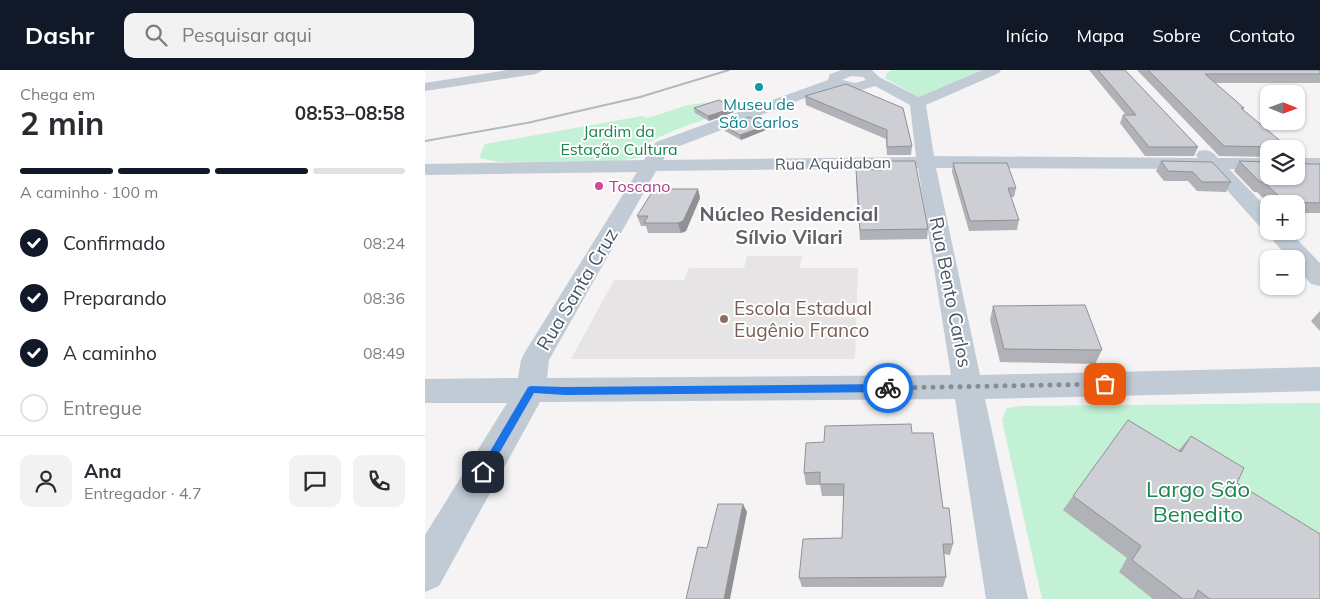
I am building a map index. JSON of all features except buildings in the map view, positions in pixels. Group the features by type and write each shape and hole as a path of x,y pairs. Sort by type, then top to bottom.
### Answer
{"main road":[{"path":"846,75 843,86 857,87 869,85 877,76 918,103 994,70"},
{"name":"Rua Santa Cruz","path":"425,572 531,390 535,360 662,146 846,75"},
{"name":"Rua Bento Carlos","path":"918,103 926,162 1007,599"},
{"path":"1192,142 1260,213"},
{"name":"Rua Aquidaban","path":"427,169 926,162 1260,164"},
{"path":"1305,164 1320,164"},
{"path":"1284,240 1320,278"},
{"path":"425,391 969,387 1320,379"}],"street":[{"path":"425,86 536,70"}],"shaded area":[{"name":"Escola Estadual Eugênio Franco","path":"747,256 802,256 800,268 858,268 855,359 571,359 614,280 684,280 689,268 744,268"}],"green space":[{"path":"892,70 982,70 919,97 885,78 887,73"},
{"name":"Jardim da Estação Cultura","path":"729,100 745,104 741,108 690,124 653,140 641,147 641,157 619,161 499,162 479,158 485,144 642,116 648,118 688,105"},
{"name":"Largo São Benedito","path":"1320,403 1320,599 1042,599 1002,420 1007,408 1021,406"}],"railway":[{"path":"425,141 527,123 640,97 729,70"}],"way so far":[{"path":"888,388 1105,384"}],"place":[{"name":"Museu de São Carlos","path":"759,87"},
{"name":"Toscano","path":"599,186"},
{"name":"Escola Estadual Eugênio Franco","path":"724,319"}],"district":[{"name":"Núcleo Residencial Sílvio Vilari","path":"789,224"}],"route":[{"path":"483,472 531,390 888,388"}]}
